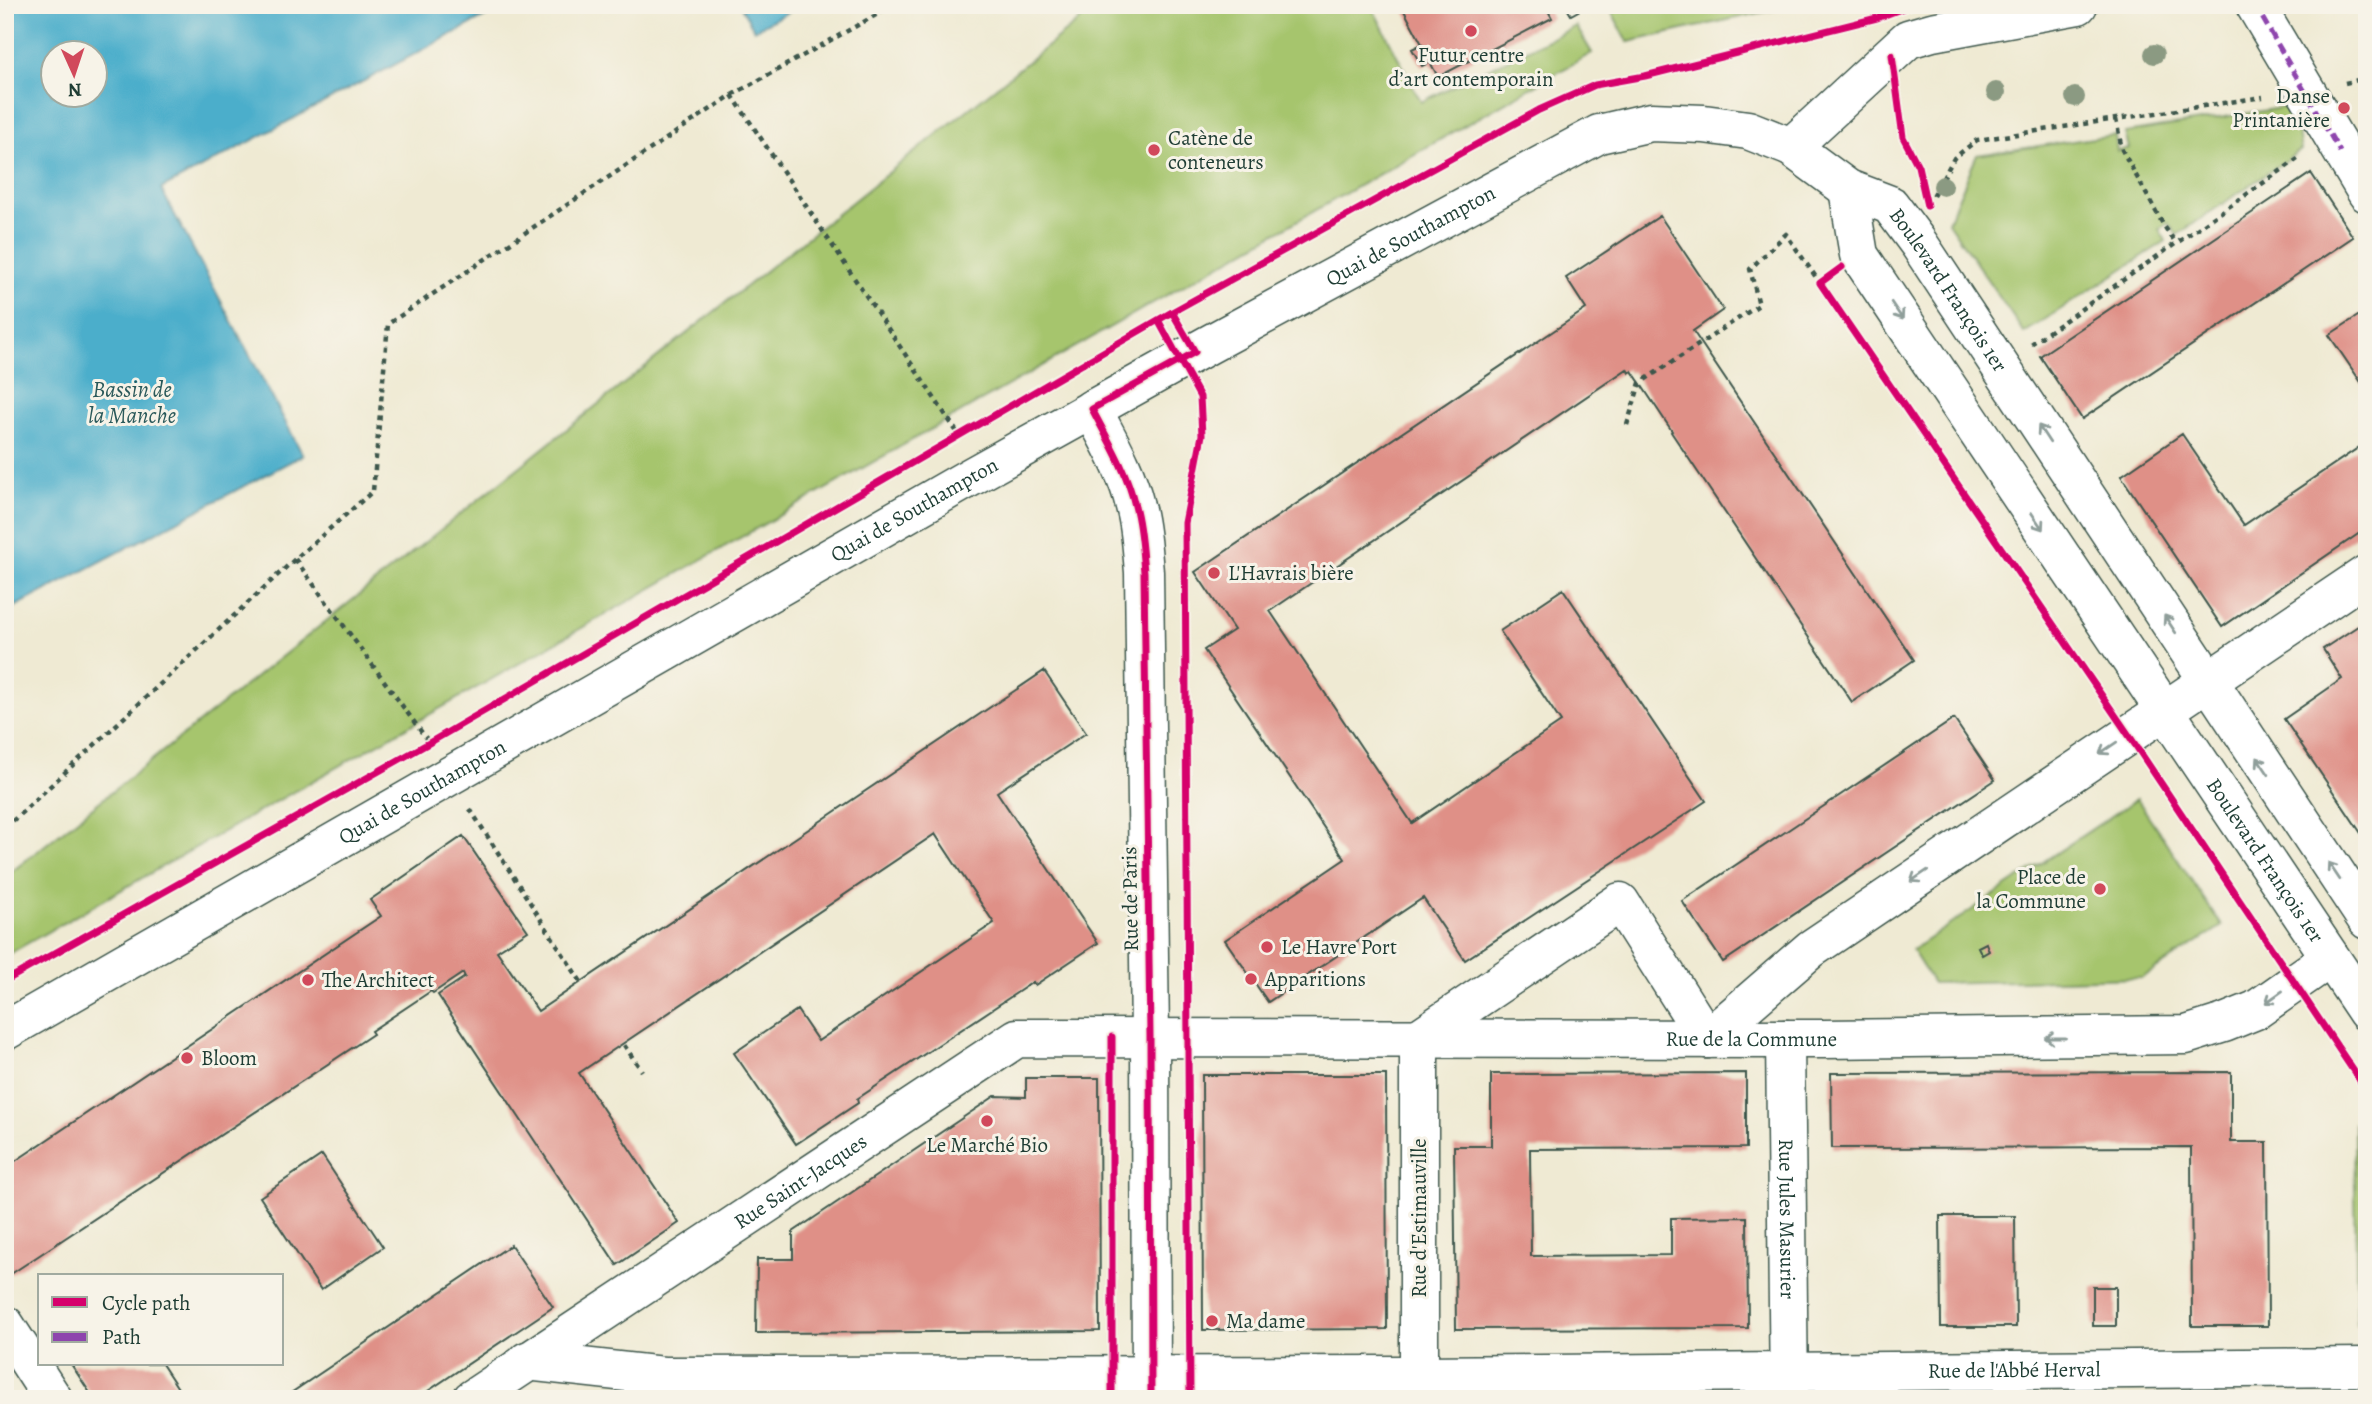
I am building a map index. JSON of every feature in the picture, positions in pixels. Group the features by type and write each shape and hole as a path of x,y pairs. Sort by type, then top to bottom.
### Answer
{"street":[{"path":"1791,147 1908,38 2078,5"},
{"path":"2255,5 2367,193"},
{"name":"Quai de Southampton","path":"5,1031 1092,409 1599,134 1651,122 1704,124 1748,130 1791,147 1848,189"},
{"name":"Boulevard François 1er","path":"1848,189 1890,205 2367,920"},
{"name":"Boulevard François 1er","path":"1848,189 1859,255 2367,1012"},
{"name":"Rue de Paris","path":"1092,409 1124,474 1135,504 1142,550 1150,1037 1151,1388"},
{"path":"1419,1038 1620,901 1707,1039 1811,949 2367,574"},
{"name":"Rue de la Commune","path":"1150,1037 1785,1039 2186,1035 2256,1010 2330,958"},
{"name":"Rue Saint-Jacques","path":"472,1399 1017,1038 1150,1037"},
{"name":"Rue d'Estimauville","path":"1419,1038 1419,1387"},
{"name":"Rue Jules Masurier","path":"1785,1039 1789,1386"},
{"path":"5,1325 53,1399"},
{"name":"Rue de l'Abbé Herval","path":"527,1361 663,1376 1151,1388 1789,1386 2367,1367"}],"path":[{"path":"5,828 295,559 373,491 388,324 732,95 894,5"},
{"path":"1927,206 1954,158 1977,140 2305,90 2367,78"},
{"path":"732,95 983,471"},
{"path":"2116,119 2122,150 2176,243"},
{"path":"1999,366 2331,136"},
{"path":"1627,425 1640,383 1759,305 1750,269 1786,234 1820,283"},
{"path":"295,559 429,743 580,982"},
{"path":"624,1045 642,1071"}],"green space":[{"path":"1099,5 1371,5 1421,102 1576,26 1592,53 5,956 5,877"},
{"path":"1795,5 1628,42 1609,7"},
{"path":"2293,106 2301,150 2177,235 2168,223 2159,229 2166,241 2024,333 1948,222 1977,155 2115,135 2117,151 2129,148 2125,133"},
{"name":"Place de la Commune","path":"2137,799 2222,926 2142,978 1933,983 1912,950"},
{"path":"2354,1125 2367,1144 2365,1324 2357,1324"}],"water":[{"name":"Bassin de la Manche","path":"5,5 507,5 161,189 303,455 5,612"},
{"path":"740,5 801,5 754,30"}],"building":[{"name":"Futur centre d’art contemporain","path":"1401,5 1545,5 1552,18 1438,77 1430,62 1422,66 1412,49 1422,44"},
{"path":"1565,5 1589,5 1571,15"},
{"path":"2311,173 2353,237 2082,419 2040,356"},
{"path":"1660,216 1723,310 1693,331 1914,660 1852,702 1632,371 1629,373 1627,369 1270,611 1412,823 1561,722 1500,631 1563,589 1706,801 1465,960 1423,898 1268,1002 1225,940 1345,859 1204,650 1234,630 1195,572 1586,309 1566,278"},
{"path":"2367,310 2367,391 2329,335"},
{"path":"2182,434 2244,525 2367,442 2367,528 2222,627 2121,476"},
{"path":"2367,620 2367,842 2284,719 2342,679 2323,649"},
{"path":"1044,671 1086,733 997,792 1098,943 1035,985 1033,982 857,1099 858,1103 796,1144 734,1053 797,1010 818,1041 994,923 935,834 579,1073 679,1223 617,1265 438,995 465,977 463,973 433,993 431,991 371,1031 373,1034 11,1274 5,1266 5,1168 381,916 370,900 463,836 528,931 497,951 538,1011"},
{"path":"1954,719 1995,780 1723,962 1682,901"},
{"path":"1986,943 1989,951 1982,955 1978,947"},
{"path":"2231,1072 2231,1142 2267,1142 2268,1326 2192,1326 2191,1147 1832,1148 1831,1073"},
{"path":"1746,1073 1746,1148 1530,1149 1531,1256 1671,1255 1671,1218 1747,1217 1748,1328 1456,1329 1454,1146 1491,1146 1491,1074"},
{"path":"1202,1075 1386,1075 1387,1329 1203,1330"},
{"path":"1026,1078 1099,1078 1100,1331 756,1333 757,1259 793,1259 793,1232 995,1096 1026,1097"},
{"path":"322,1155 383,1247 321,1290 260,1197"},
{"path":"1940,1216 2015,1216 2016,1327 1941,1327"},
{"path":"511,1245 553,1307 416,1399 282,1399"},
{"path":"2093,1287 2116,1287 2116,1326 2093,1326"},
{"path":"72,1366 163,1366 185,1399 94,1399"}],"marked path":[{"path":"2255,5 2340,152"}],"cycle path":[{"path":"5,981 429,743 1172,312 1539,110 1595,85 1645,76 1877,18 1911,5"},
{"path":"1892,55 1903,137 1918,166 1927,206"},
{"path":"1842,267 1820,283 2128,734 2367,1091"},
{"path":"1151,1399 1144,572 1139,522 1132,493 1092,409 1195,352 1172,312"},
{"path":"1158,320 1200,397 1202,435 1185,523 1190,1399"},
{"path":"1112,1037 1112,1399"}],"place":[{"name":"Futur centre d’art contemporain","path":"1471,31"},
{"name":"Danse Printanière","path":"2344,108"},
{"name":"Catène de conteneurs","path":"1154,150"},
{"name":"L'Havrais bière","path":"1214,573"},
{"name":"Place de la Commune","path":"2100,889"},
{"name":"Le Havre Port","path":"1267,947"},
{"name":"Apparitions","path":"1251,979"},
{"name":"The Architect","path":"308,980"},
{"name":"Bloom","path":"187,1058"},
{"name":"Le Marché Bio","path":"987,1121"},
{"name":"Ma dame","path":"1212,1321"}]}
